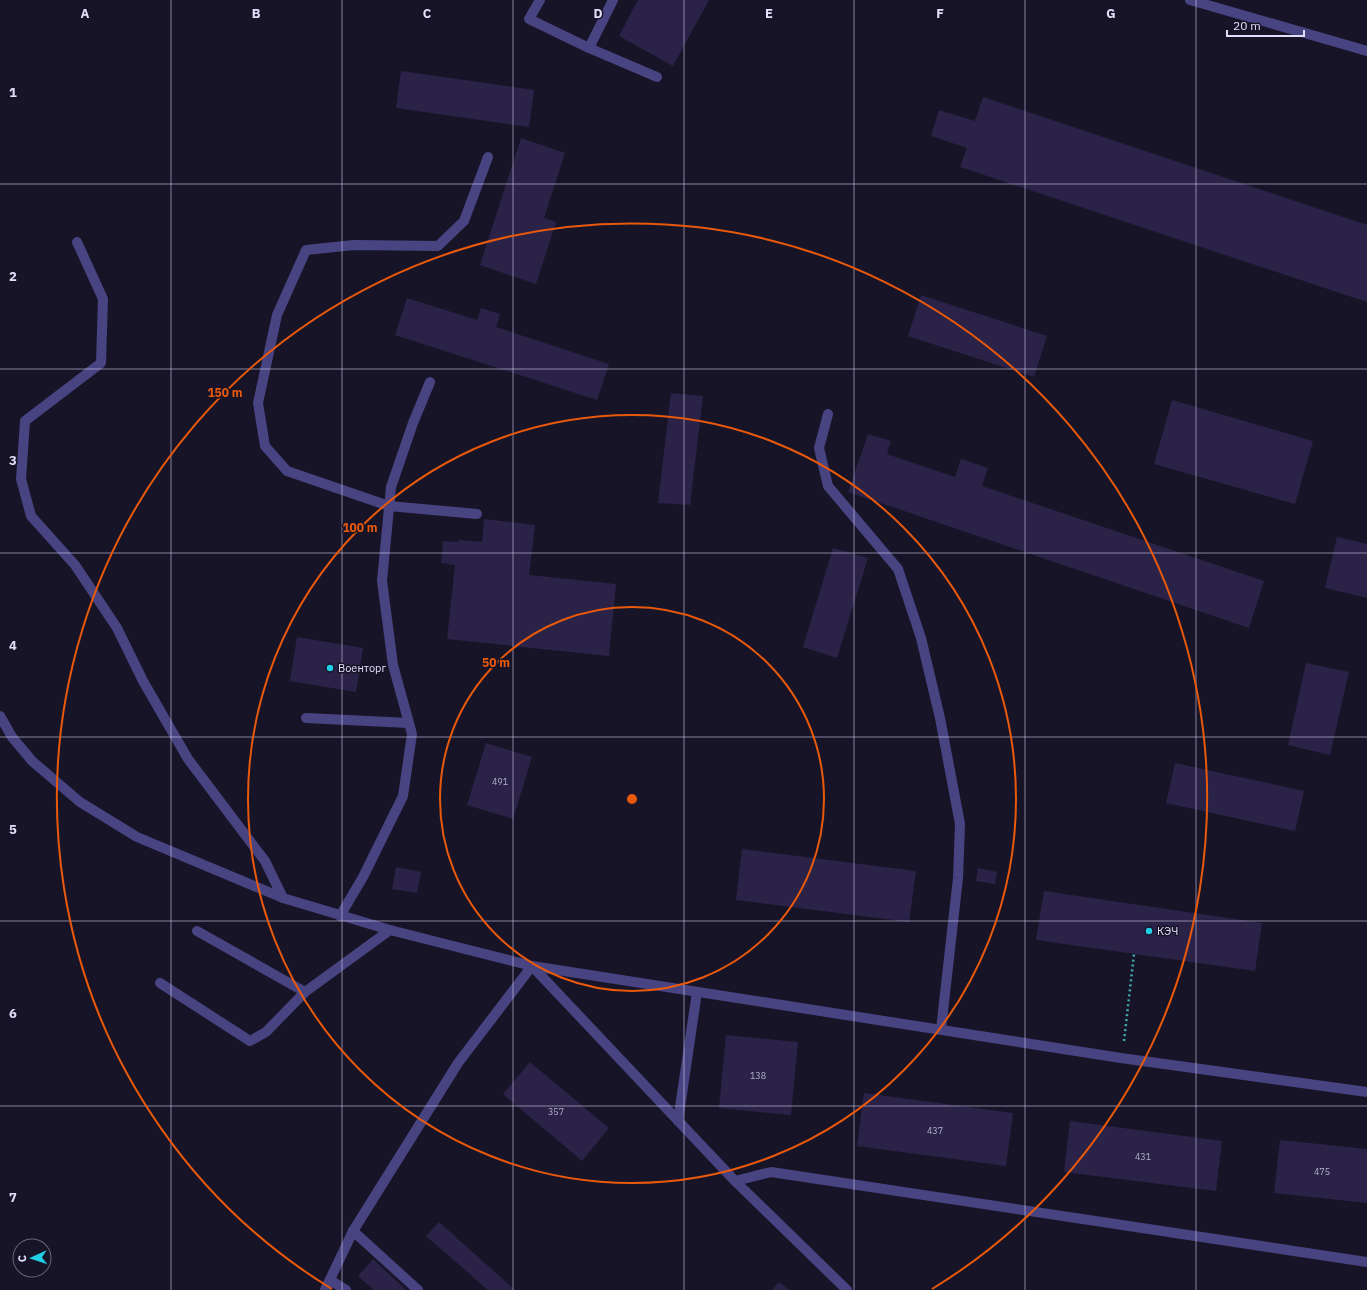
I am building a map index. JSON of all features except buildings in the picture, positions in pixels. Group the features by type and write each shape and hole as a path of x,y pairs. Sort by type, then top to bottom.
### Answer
{"street":[{"path":"540,0 529,19 589,48 657,77"},
{"path":"589,48 614,0"},
{"path":"1190,0 1367,51"},
{"path":"477,514 389,506 287,471 265,446 258,403 277,315 306,250 354,245 438,246 464,221 488,158"},
{"path":"77,242 103,299 101,363 24,422 21,479 31,516 75,565 88,584 117,628 143,681 188,759 265,860 283,898"},
{"path":"340,916 363,877 403,796 412,734 393,665 382,581 391,487 413,422 430,382"},
{"path":"828,414 819,448 828,486 861,523 898,569 921,638 940,718 960,824 958,878 941,1029"},
{"path":"0,716 12,737 32,761 80,802 137,837 283,898 390,930 532,966 1121,1058 1367,1092"},
{"path":"306,718 409,723"},
{"path":"160,983 250,1041 266,1032 305,992 390,930"},
{"path":"197,931 305,992"},
{"path":"532,966 735,1181 847,1290"},
{"path":"325,1290 353,1231 458,1063 532,966"},
{"path":"678,1121 697,992"},
{"path":"735,1181 771,1172 1367,1262"},
{"path":"353,1231 418,1290"},
{"path":"330,1280 346,1290"}],"path":[{"path":"1121,1058 1134,954"}],"place":[{"name":"Военторг","path":"330,668"},
{"name":"КЭЧ","path":"1149,931"}]}
